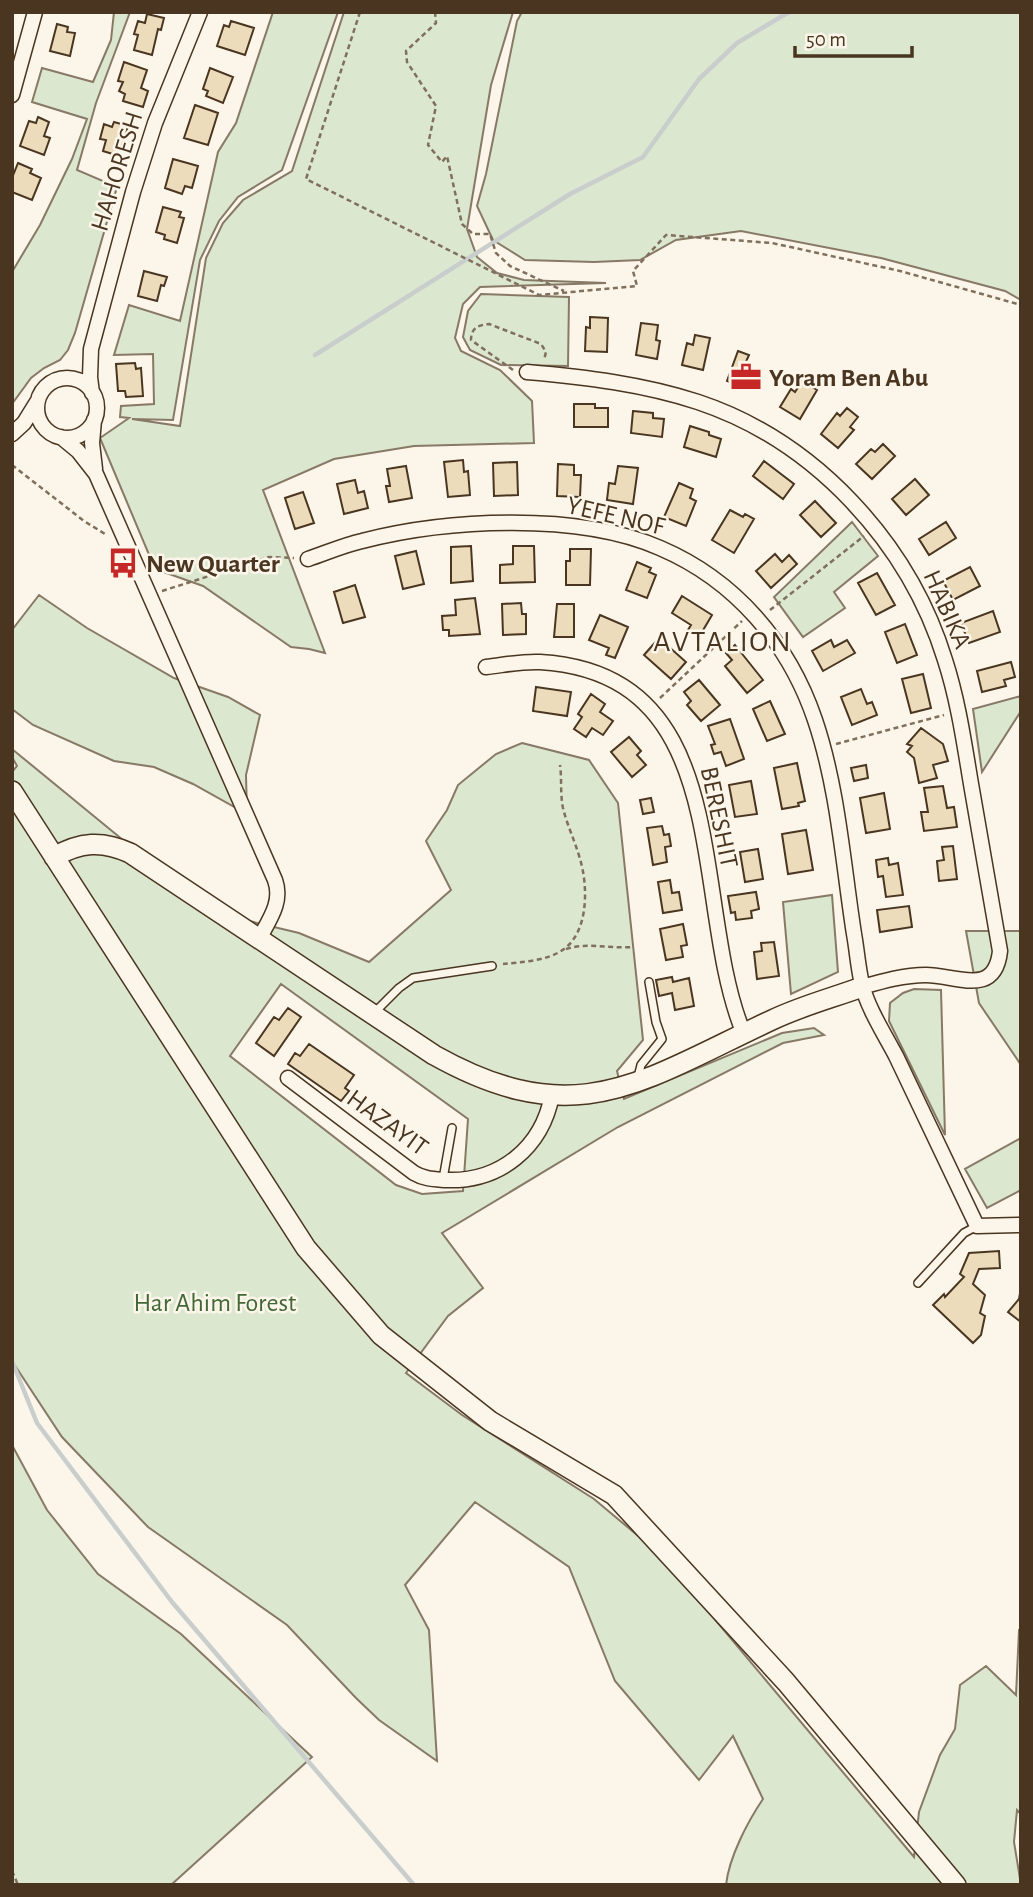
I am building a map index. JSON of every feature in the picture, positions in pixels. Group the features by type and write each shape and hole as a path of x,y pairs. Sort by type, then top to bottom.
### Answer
{"main road":[{"path":"12,791 306,1248 342,1292 381,1335 490,1421 614,1495 786,1682 956,1885"},
{"path":"54,857 88,844 119,848 434,1055 499,1086 530,1093 591,1094 637,1083 793,1011 862,987"}],"street":[{"path":"12,95 35,12"},
{"name":"HAHORESH","path":"92,393 91,349 148,141 200,12"},
{"name":"HAHORESH","path":"62,378 78,366 91,349"},
{"name":"HABIKA","path":"534,373 614,382 657,391 741,419 781,441 819,469 874,528 908,578 935,630 958,711 1000,951 993,972 973,981 927,975 904,977 862,987"},
{"path":"12,435 24,423 47,386 62,378 79,381 92,393 96,403 92,443 96,474"},
{"path":"38,401 39,418 78,451 96,474 277,887 277,903 259,939"},
{"path":"12,435 29,432 72,437 83,433 94,420"},
{"name":"YEFE NOF","path":"308,559 361,541 436,527 499,523 548,524 622,536 658,547 698,567 731,591 756,615 782,650 815,720 833,800 862,987 978,1226"},
{"name":"BERESHIT","path":"486,667 537,662 581,667 617,682 649,708 669,732 698,803 722,964 734,1011 744,1034"},
{"name":"HAZAYIT","path":"288,1079 416,1174 443,1180 480,1176 517,1157 542,1128 552,1095"},
{"path":"978,1226 1021,1225"}],"lane":[{"path":"373,1014 413,978 492,966"},
{"path":"637,1083 641,1065 662,1039 649,982"},
{"path":"443,1180 452,1128"},
{"path":"918,1283 964,1233 978,1226"}],"path":[{"path":"360,12 306,179 539,295 637,286 633,271 666,235 772,243 900,271 1021,305"},
{"path":"435,12 436,23 406,51 407,62 436,106 428,145 442,162 447,156 462,224 473,234 490,234 496,253 510,266 567,292"},
{"path":"489,324 541,344 546,352 534,373 516,372 471,340 475,327 489,324"},
{"path":"12,465 84,521 103,533 125,539"},
{"path":"649,708 756,615 874,528"},
{"path":"150,595 269,557 308,559"},
{"path":"822,747 958,711"},
{"path":"560,765 562,806 581,860 584,878 581,928 575,939 563,950"},
{"path":"492,966 532,961 581,944 633,947"},
{"path":"12,1871 18,1885"}],"green space":[{"path":"114,12 130,12 96,103 77,170 117,187 68,350 60,360 31,378 12,404 12,272 40,225 72,159 87,119 32,102 42,68 93,82 111,40"},
{"path":"273,12 338,12 282,170 238,197 219,221 200,260 173,420 132,419 180,426 206,258 223,223 243,200 292,171 344,12 513,12 491,85 467,229 477,257 497,273 524,280 606,283 480,287 463,304 455,338 461,351 500,370 532,401 534,443 414,446 334,459 263,490 325,653 291,647 203,586 155,569 100,438 129,418 120,417 121,406 154,404 153,354 114,355 129,305 180,321 218,152 236,123"},
{"path":"522,12 1021,12 1021,300 1005,291 881,258 741,231 676,240 640,260 525,260 493,240 477,206 517,21"},
{"path":"481,294 569,297 568,366 501,365 470,350 463,337 468,311"},
{"path":"852,522 878,556 834,592 845,608 803,637 774,597"},
{"path":"39,595 87,628 174,678 228,697 260,715 246,775 247,814 193,784 154,767 114,761 33,725 12,709 12,630"},
{"path":"1021,696 1021,711 982,772 973,709"},
{"name":"Har Ahim Forest","path":"522,743 589,760 618,803 643,1040 617,1071 624,1099 782,1033 814,1028 824,1035 783,1043 618,1127 442,1233 483,1288 448,1316 406,1373 462,1415 594,1499 649,1545 702,1604 914,1857 919,1812 940,1755 955,1729 960,1685 986,1666 1016,1695 1021,1629 1021,1814 1017,1810 1014,1842 1021,1885 726,1885 740,1840 763,1799 733,1736 699,1780 615,1681 569,1567 475,1502 405,1585 429,1630 437,1761 379,1720 287,1625 148,1527 62,1437 12,1361 12,772 17,766 12,757 12,749 162,872 245,920 299,933 369,962 451,890 426,841 447,810 458,785 496,754","holes":["281,984 468,1119 463,1191 422,1194 396,1185 230,1056"]},
{"path":"832,895 838,972 791,994 783,902"},
{"path":"966,931 1021,931 1021,1065 979,1003"},
{"path":"914,989 941,990 945,1135 889,1021 890,1003"},
{"path":"1021,1138 1021,1190 987,1208 965,1169"},
{"path":"12,1445 47,1510 98,1574 181,1634 312,1757 171,1885 12,1885"}],"building":[{"path":"147,14 164,18 161,30 158,29 152,55 134,50 138,35 134,34 138,21 145,23"},
{"path":"231,21 254,28 245,55 217,46 224,25 229,27"},
{"path":"57,24 68,27 67,32 75,33 70,56 50,51"},
{"path":"124,62 147,70 141,88 148,91 143,107 123,101 125,94 119,91 123,82 118,81"},
{"path":"210,68 233,77 223,103 206,96 208,91 203,89"},
{"path":"195,105 218,113 208,145 184,138"},
{"path":"38,117 49,122 44,136 50,138 44,155 20,146 29,121 36,123"},
{"path":"114,122 128,126 119,156 103,151 106,140 100,139 104,124 112,127"},
{"path":"173,159 198,166 192,188 185,186 182,194 165,188"},
{"path":"18,163 32,169 30,173 41,178 32,200 12,192 12,178"},
{"path":"163,207 181,212 179,217 184,218 177,243 164,239 165,235 156,232"},
{"path":"144,271 167,277 164,286 161,285 157,301 138,296"},
{"path":"590,317 608,318 607,352 585,351 586,327 590,328"},
{"path":"641,323 658,325 656,340 660,341 657,359 636,355"},
{"path":"695,335 710,338 703,370 682,365 687,343 693,345"},
{"path":"738,351 749,355 744,366 755,371 747,389 727,381"},
{"path":"135,363 136,369 141,368 143,396 126,397 125,391 118,391 116,364"},
{"path":"802,381 817,390 800,419 780,407 791,389 795,392"},
{"path":"574,404 595,404 595,408 608,408 608,427 574,427"},
{"path":"847,408 858,417 850,427 854,430 838,448 821,434 837,413 840,416"},
{"path":"633,411 653,413 653,418 664,419 662,437 631,433"},
{"path":"690,426 721,439 716,457 684,447"},
{"path":"883,444 895,456 872,479 856,464 871,449 875,452"},
{"path":"463,460 464,472 468,471 470,495 448,497 444,462"},
{"path":"764,461 794,484 783,499 753,476"},
{"path":"517,462 518,495 494,496 493,463"},
{"path":"558,464 574,465 574,475 581,475 580,497 557,496"},
{"path":"406,466 412,498 389,502 387,469"},
{"path":"618,466 638,468 633,504 607,500 609,483 615,484"},
{"path":"915,479 929,495 906,515 892,499"},
{"path":"355,480 358,493 364,491 368,508 344,514 337,484"},
{"path":"679,483 693,489 690,498 696,501 686,526 664,517"},
{"path":"303,492 314,523 295,529 285,498"},
{"path":"815,501 836,523 821,537 800,515"},
{"path":"730,510 754,519 734,553 712,540"},
{"path":"946,522 956,538 929,555 919,539"},
{"path":"471,546 473,581 451,583 451,547"},
{"path":"513,546 534,546 535,582 500,583 500,565 513,564"},
{"path":"570,549 591,549 590,585 566,585 566,561 570,561"},
{"path":"416,551 424,584 403,589 395,556"},
{"path":"775,554 782,562 789,555 797,564 771,588 756,571"},
{"path":"637,562 651,568 649,572 656,575 647,598 626,590"},
{"path":"970,567 980,586 953,600 943,581"},
{"path":"877,573 895,605 876,615 858,583"},
{"path":"355,585 365,617 343,623 334,592"},
{"path":"682,596 712,615 699,637 688,630 691,625 672,613"},
{"path":"475,598 480,634 449,636 449,630 443,630 442,616 456,615 455,600"},
{"path":"521,603 522,614 526,614 526,634 503,635 502,604"},
{"path":"557,604 574,604 574,637 554,637"},
{"path":"993,611 1000,632 969,643 961,623"},
{"path":"600,615 628,627 615,658 606,655 609,648 589,640"},
{"path":"905,624 917,655 897,663 885,632"},
{"path":"659,638 686,662 671,679 644,655"},
{"path":"831,640 834,647 847,640 855,653 823,671 812,651"},
{"path":"735,645 763,680 747,693 725,666 732,660 726,653"},
{"path":"1011,662 1015,677 1004,680 1006,686 982,692 977,671"},
{"path":"923,674 931,708 911,713 902,679"},
{"path":"699,680 720,705 701,721 687,705 691,701 684,692"},
{"path":"536,687 571,692 567,716 533,711"},
{"path":"861,689 867,704 872,702 877,715 852,725 841,697"},
{"path":"591,694 605,704 600,712 613,721 603,735 592,728 586,737 574,729 582,717 578,714"},
{"path":"770,701 785,734 767,741 753,709"},
{"path":"730,719 744,759 726,766 721,752 714,754 711,745 715,744 708,726"},
{"path":"921,728 943,744 948,761 933,765 937,778 919,783 914,758 907,752 912,746 907,744"},
{"path":"629,737 641,751 637,755 646,765 632,777 611,752"},
{"path":"797,763 805,801 798,803 799,806 782,809 774,768"},
{"path":"866,765 868,778 854,781 851,768"},
{"path":"751,781 757,814 735,817 729,785"},
{"path":"943,786 947,808 954,807 957,827 924,831 921,812 928,812 924,788"},
{"path":"884,793 890,829 866,833 860,798"},
{"path":"651,798 654,812 643,814 640,800"},
{"path":"662,826 664,835 669,834 671,846 665,847 667,862 653,865 647,828"},
{"path":"806,830 813,870 788,874 782,834"},
{"path":"953,846 957,879 939,881 937,861 944,860 942,847"},
{"path":"758,849 763,879 745,882 740,852"},
{"path":"888,858 889,865 898,863 903,895 886,897 883,876 878,877 876,860"},
{"path":"670,880 672,893 679,892 682,910 663,913 658,882"},
{"path":"756,892 759,909 751,911 752,918 736,920 735,912 731,913 728,896"},
{"path":"909,906 912,927 880,932 877,910"},
{"path":"683,924 687,945 681,946 683,957 666,960 660,929"},
{"path":"774,942 779,976 757,979 754,952 762,951 761,943"},
{"path":"672,977 673,982 689,978 694,1006 675,1010 672,993 659,996 656,980"},
{"path":"288,1008 301,1017 274,1056 256,1043 274,1017 279,1020"},
{"path":"309,1044 354,1075 345,1088 349,1091 341,1101 288,1064 295,1053 300,1056"},
{"path":"999,1251 1000,1268 979,1269 973,1284 985,1295 980,1313 985,1316 981,1335 973,1343 933,1305 944,1294 945,1297 964,1277 960,1274 969,1253"},
{"path":"1021,1288 1021,1322 1008,1312 1019,1299"}],"waterway":[{"path":"315,355 570,194 643,157 699,79 737,43 789,12"},
{"path":"12,1361 37,1423 172,1602 414,1885"}],"place":[{"name":"Yoram Ben Abu","path":"746,377"},
{"name":"New Quarter","path":"123,563"}],"district":[{"name":"AVTALION","path":"723,641"}]}
